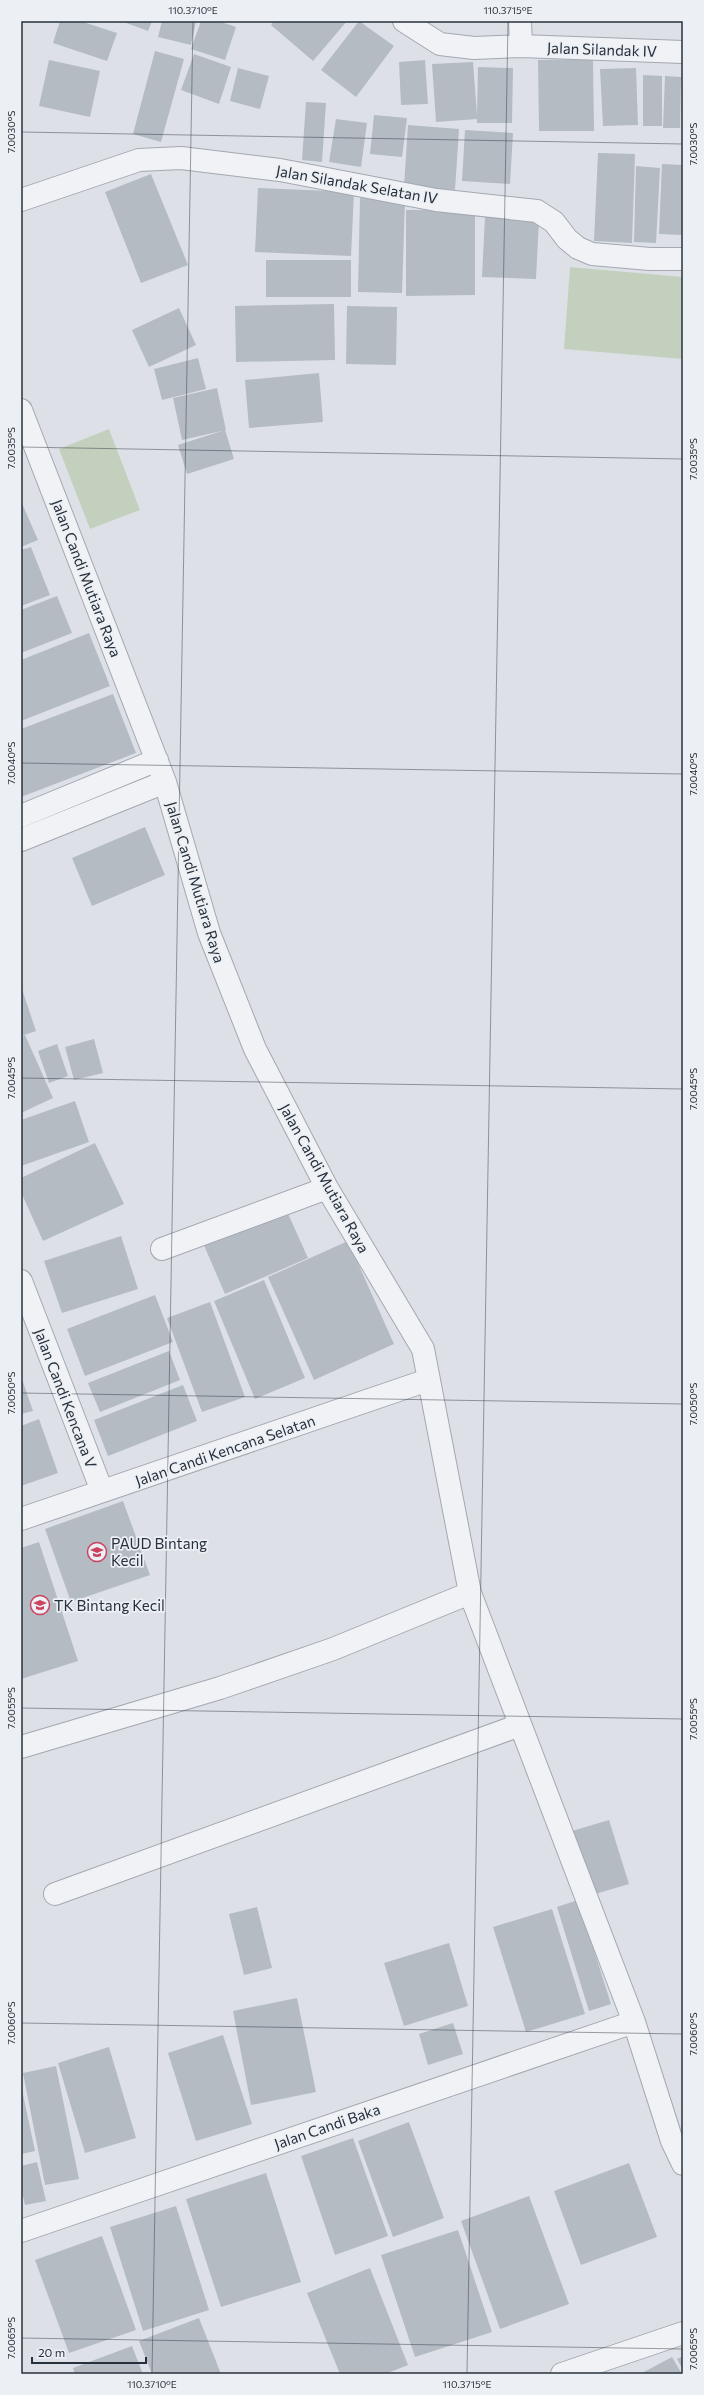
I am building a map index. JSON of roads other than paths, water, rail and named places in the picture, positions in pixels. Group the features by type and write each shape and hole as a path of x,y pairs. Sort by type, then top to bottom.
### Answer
{"street":[{"name":"Jalan Silandak IV","path":"404,21 440,44 474,48 521,46 683,52"},
{"path":"520,21 521,46"},
{"name":"Jalan Silandak Selatan IV","path":"26,198 139,160 181,158 280,170 436,200 537,211 554,222 567,239 578,248 592,254 650,259 683,259"},
{"name":"Jalan Candi Mutiara Raya","path":"21,410 157,760 165,782 209,934 254,1049 327,1188 419,1339 427,1363 428,1380 470,1593 634,2022 672,2141 683,2164"},
{"path":"21,816 157,760"},
{"path":"21,840 165,782"},
{"path":"162,1249 327,1188"},
{"name":"Jalan Candi Kencana V","path":"21,1282 102,1491"},
{"name":"Jalan Candi Kencana Selatan","path":"21,1519 428,1380"},
{"path":"21,1747 220,1688 334,1649 470,1593"},
{"path":"55,1894 520,1725"},
{"name":"Jalan Candi Baka","path":"21,2231 634,2022"},
{"path":"562,2374 683,2334"}],"place":[{"name":"PAUD Bintang Kecil","path":"97,1552"},
{"name":"TK Bintang Kecil","path":"40,1605"}]}
